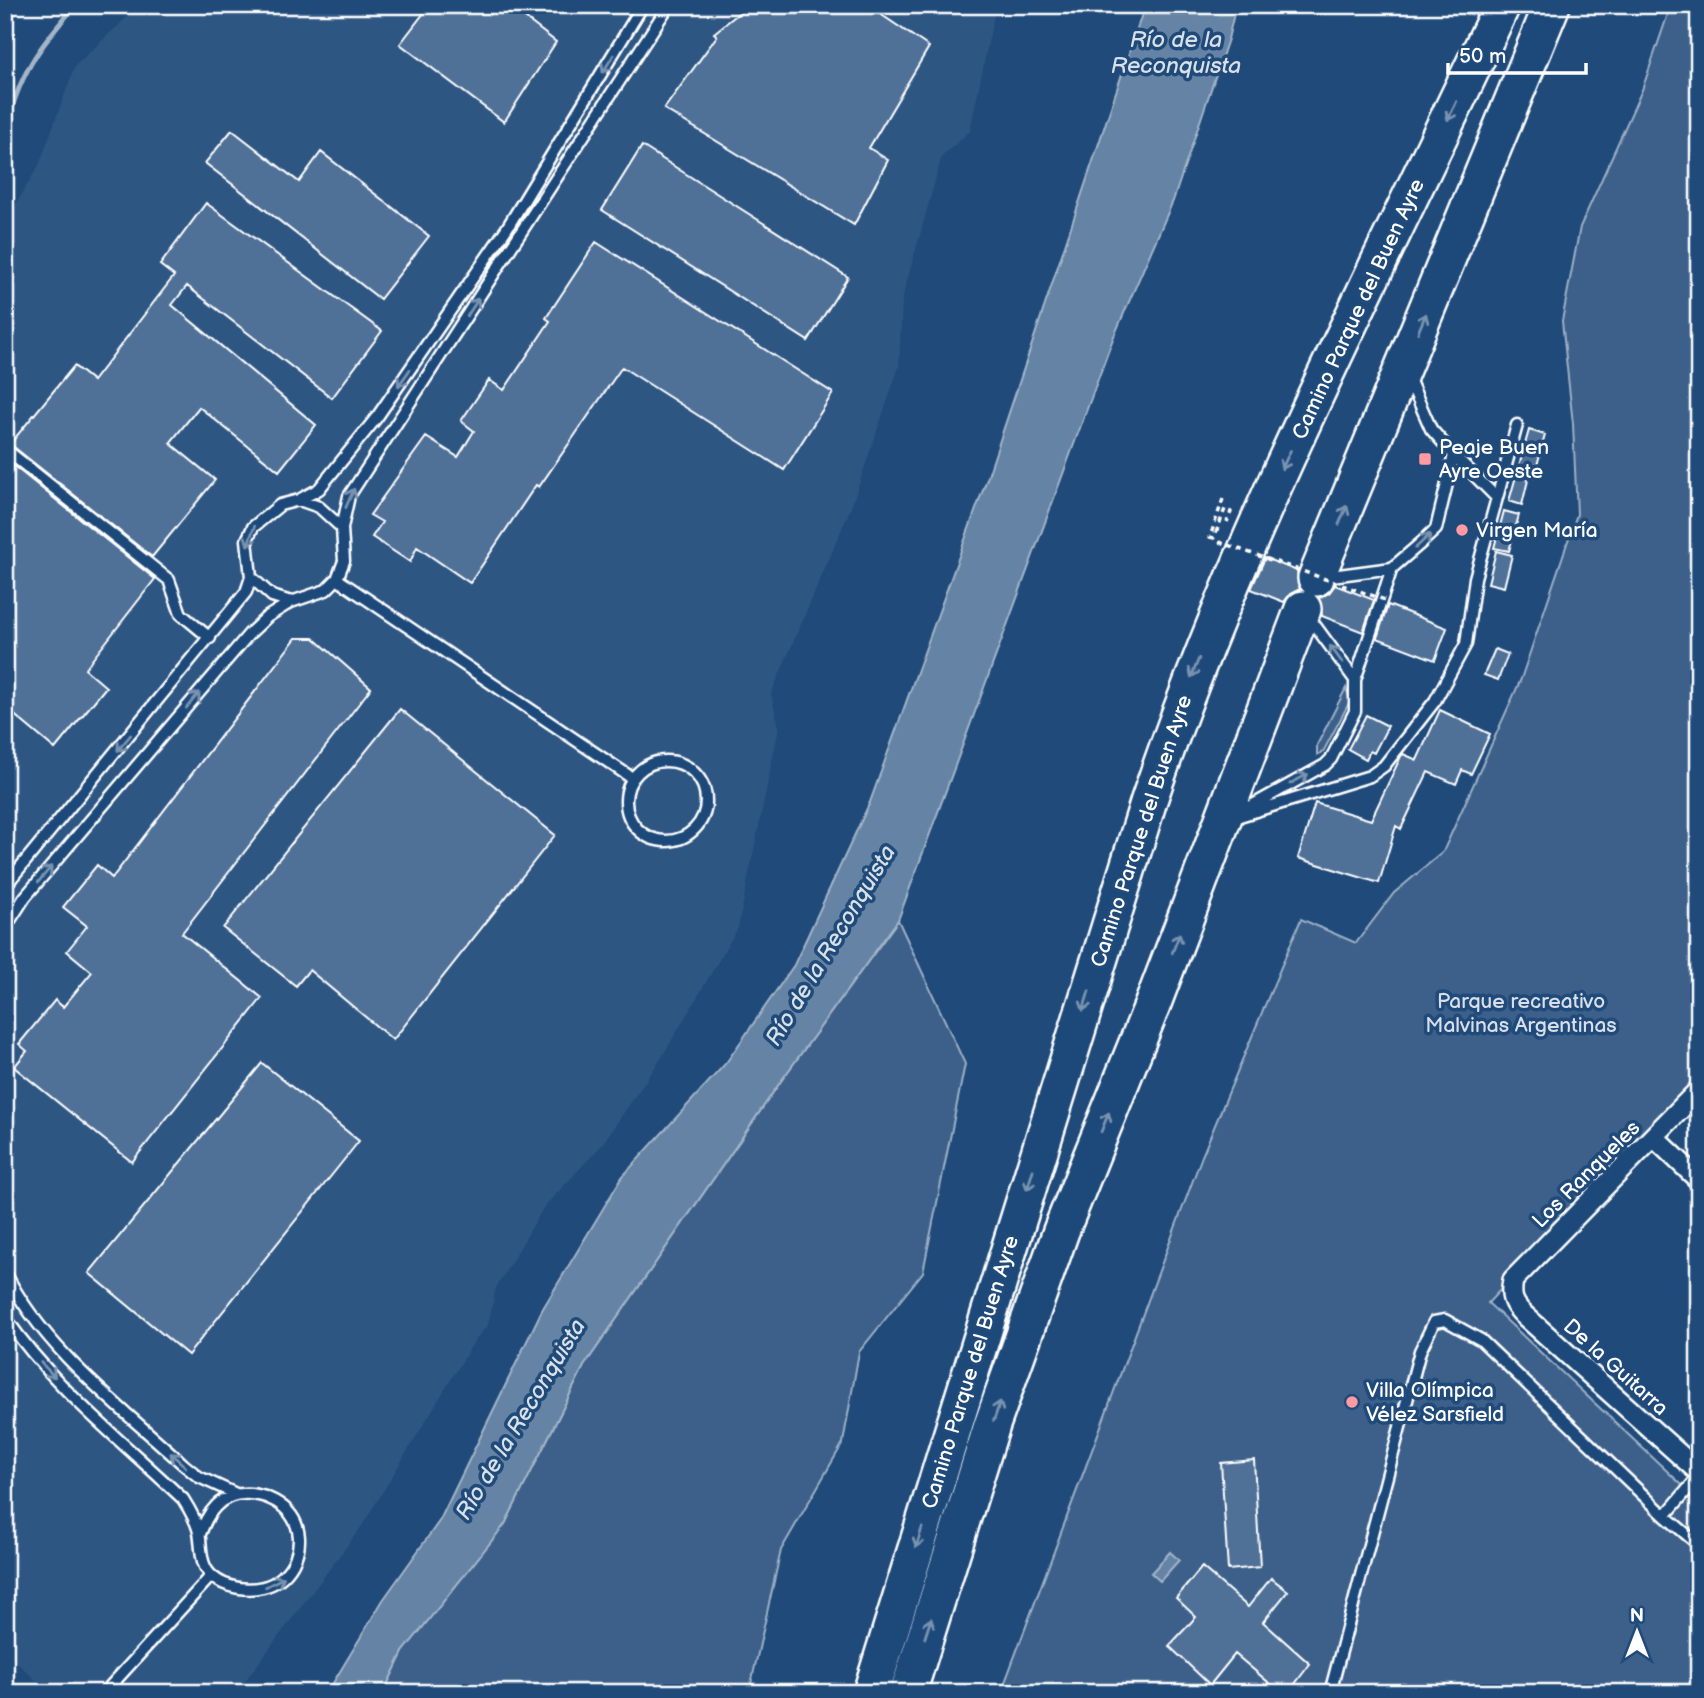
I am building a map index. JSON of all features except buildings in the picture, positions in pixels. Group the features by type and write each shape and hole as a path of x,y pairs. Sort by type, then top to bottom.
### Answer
{"highway":[{"name":"Camino Parque del Buen Ayre","path":"871,1693 1149,800 1185,693 1239,561 1502,5"},
{"name":"Camino Parque del Buen Ayre","path":"908,1693 992,1425 1061,1231 1152,1006 1310,594 1552,5"}],"street":[{"name":"Los Ranqueles","path":"1511,1292 1513,1280 1655,1138 1699,1090"},
{"path":"1655,1138 1699,1180"},
{"name":"De la Guitarra","path":"1511,1292 1513,1305 1699,1474"}],"lane":[{"path":"5,886 246,593 251,577 247,548 253,527 280,505 299,500 319,489 377,417 507,228 643,5"},
{"path":"5,928 25,897 249,634 267,617 291,602 326,590 337,579 344,561 342,528 349,496 669,5"},
{"path":"1404,367 1431,429 1497,498"},
{"path":"1222,821 1370,776 1384,766 1435,701 1466,644 1475,578 1517,425"},
{"path":"5,449 169,580 181,614 210,638"},
{"path":"1355,680 1310,594 1392,568 1436,529 1454,456"},
{"path":"299,500 319,507 342,528"},
{"path":"1222,821 1332,759 1355,711 1355,680 1392,568"},
{"path":"251,577 272,596 291,602"},
{"path":"337,579 632,778"},
{"path":"677,762 689,768 705,788 707,800 700,825 677,841 663,842 643,835 629,819 625,806 626,791 632,778 652,763 677,762"},
{"path":"5,1272 33,1315 78,1367 184,1465 200,1477 236,1494 256,1494 279,1502 293,1517 298,1536 297,1558 288,1575 273,1585 253,1590 230,1586 211,1576 201,1554 200,1534 183,1499 65,1389 26,1347 5,1317"},
{"path":"1330,1693 1420,1351 1434,1322 1445,1320 1481,1340 1665,1516 1699,1545"},
{"path":"1665,1516 1699,1474"},
{"path":"200,1534 218,1504 236,1494"},
{"path":"104,1693 211,1576"}],"path":[{"path":"1223,499 1210,537 1214,538 1225,509 1231,512 1219,542 1388,601"}],"shaded area":[{"path":"140,5 996,5 970,131 942,156 902,299 899,367 850,510 771,694 779,727 738,928 662,1057 601,1146 544,1207 496,1288 488,1325 475,1340 362,1526 236,1693 49,1693 5,1651 5,222 39,165 75,66"}],"green space":[{"name":"Parque recreativo Malvinas Argentinas","path":"1671,5 1699,5 1699,1077 1488,1303 1699,1501 1699,1693 1001,1693 1202,1156 1301,919 1356,943 1394,893 1443,852 1521,679 1577,514 1573,424 1562,321 1580,227 1642,90"},
{"path":"1346,688 1350,701 1323,752 1317,755 1317,745"},
{"path":"898,920 965,1064 923,1272 859,1352 843,1443 781,1550 749,1693 383,1693 403,1652 505,1524 584,1366 781,1081"}],"water":[{"name":"Río de la Reconquista","path":"1145,5 1236,5 1228,39 1173,201 1114,336 898,920 781,1081 584,1366 505,1524 403,1652 383,1693 327,1693 383,1600 440,1520 542,1310 622,1177 726,1063 794,965 870,802 988,476"},
{"path":"1170,1552 1179,1560 1160,1581 1151,1573"}],"waterway":[{"path":"5,131 24,77 40,49 76,5"}],"place":[{"name":"Peaje Buen Ayre Oeste","path":"1425,459"},
{"name":"Virgen María","path":"1462,530"},
{"name":"Villa Olímpica Vélez Sarsfield","path":"1352,1402"}]}
